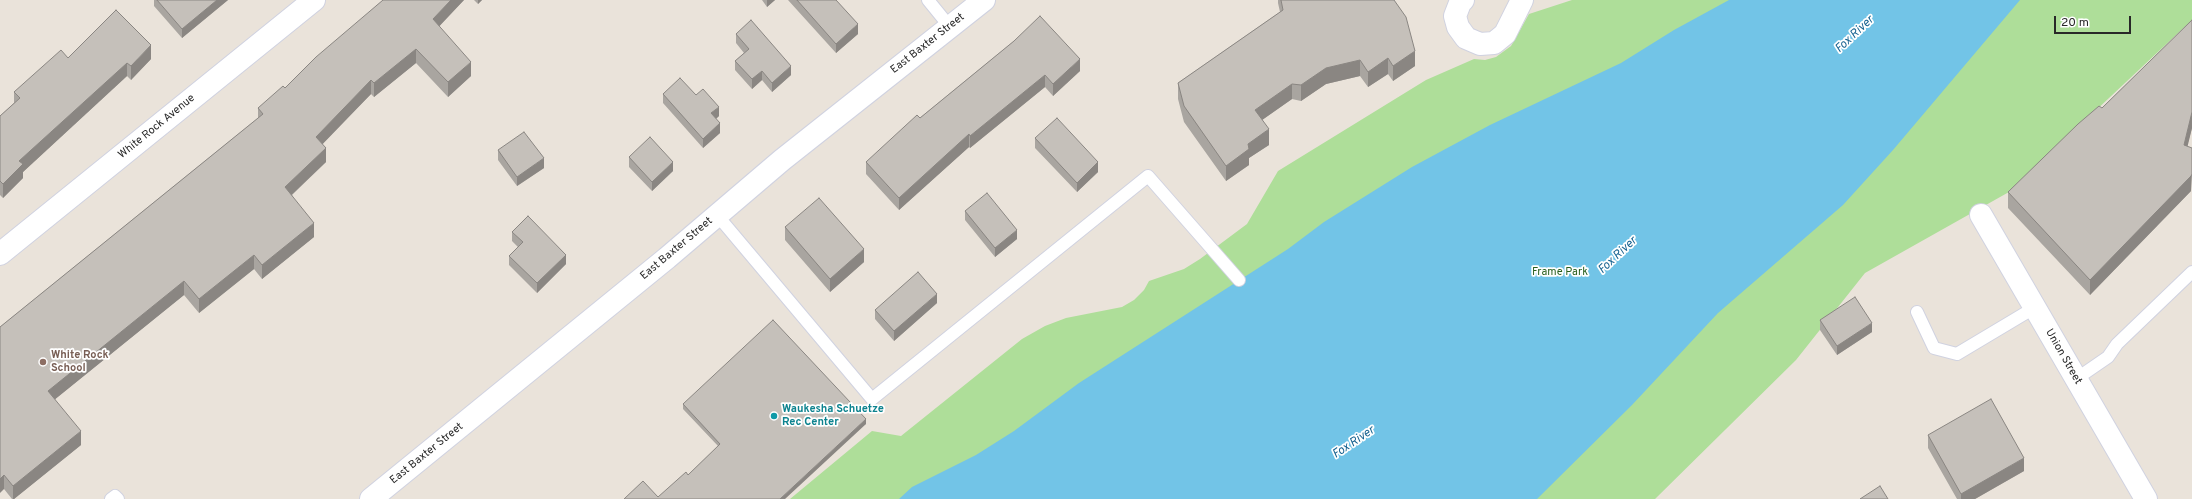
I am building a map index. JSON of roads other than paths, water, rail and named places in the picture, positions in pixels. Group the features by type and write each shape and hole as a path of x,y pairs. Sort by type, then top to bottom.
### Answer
{"street":[{"name":"East Baxter Street","path":"371,499 782,160 984,0"},
{"path":"1463,0 1460,3 1455,16 1458,27 1466,38 1480,44 1494,43 1505,34 1522,0"},
{"name":"White Rock Avenue","path":"0,254 304,3"},
{"name":"Union Street","path":"1981,215 2146,499"}],"lane":[{"path":"928,0 950,27"},
{"path":"717,215 872,399 1148,176 1201,235 1238,280"},
{"path":"2076,379 2108,357 2117,344 2192,272"},
{"path":"1917,312 1934,348 1957,354 2034,308"},
{"path":"110,499 116,496 118,499"}],"water":[{"name":"Frame Park","path":"1729,0 2020,0 1893,150 1843,205 1718,313 1632,405 1537,499 899,499 912,487 976,455 1014,431 1079,383 1288,249 1324,222 1412,167 1490,125 1621,63 1674,30"}],"place":[{"name":"White Rock School","path":"43,362"},
{"name":"Waukesha Schuetze Rec Center","path":"774,416"}],"water label":[{"name":"Fox River","path":"1855,35"},
{"name":"Fox River","path":"1618,256"},
{"name":"Fox River","path":"1354,443"}]}
